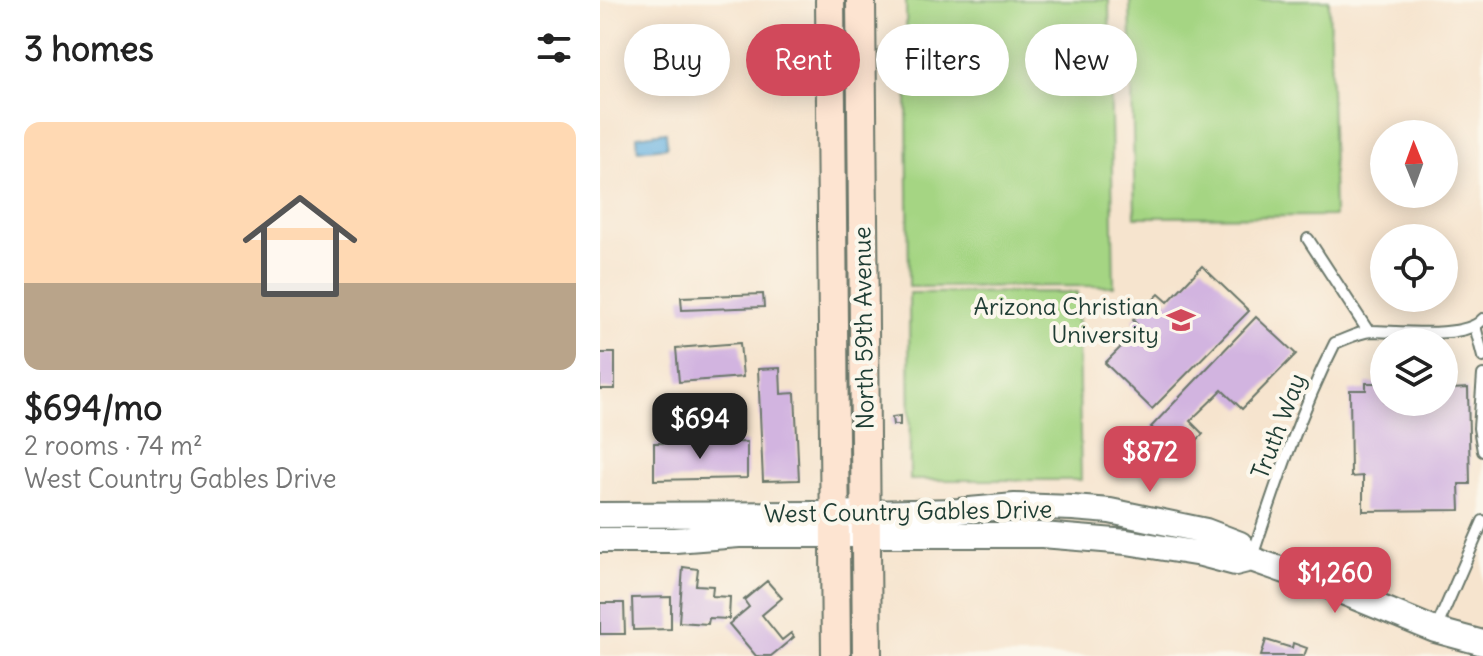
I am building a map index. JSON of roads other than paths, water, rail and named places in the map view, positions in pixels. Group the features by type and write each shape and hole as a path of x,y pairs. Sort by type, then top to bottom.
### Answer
{"main road":[{"name":"North 59th Avenue","path":"830,0 836,656"},
{"name":"North 59th Avenue","path":"861,0 867,656"}],"street":[{"name":"West Country Gables Drive","path":"600,515 866,524 1080,537 1157,546 1235,563 1251,559 1328,586 1435,630 1483,643"},
{"name":"West Country Gables Drive","path":"600,540 836,524"},
{"name":"West Country Gables Drive","path":"1435,630 1474,656"}],"lane":[{"path":"1308,239 1368,331"},
{"path":"1479,322 1483,357"},
{"name":"Truth Way","path":"1251,559 1310,392 1335,343 1368,331 1452,331 1479,322"},
{"path":"1483,375 1479,428 1483,451"},
{"path":"1435,630 1483,521"}],"water":[{"path":"666,132 667,147 638,150 637,136"}],"place":[{"name":"Arizona Christian University","path":"1181,320"}]}
